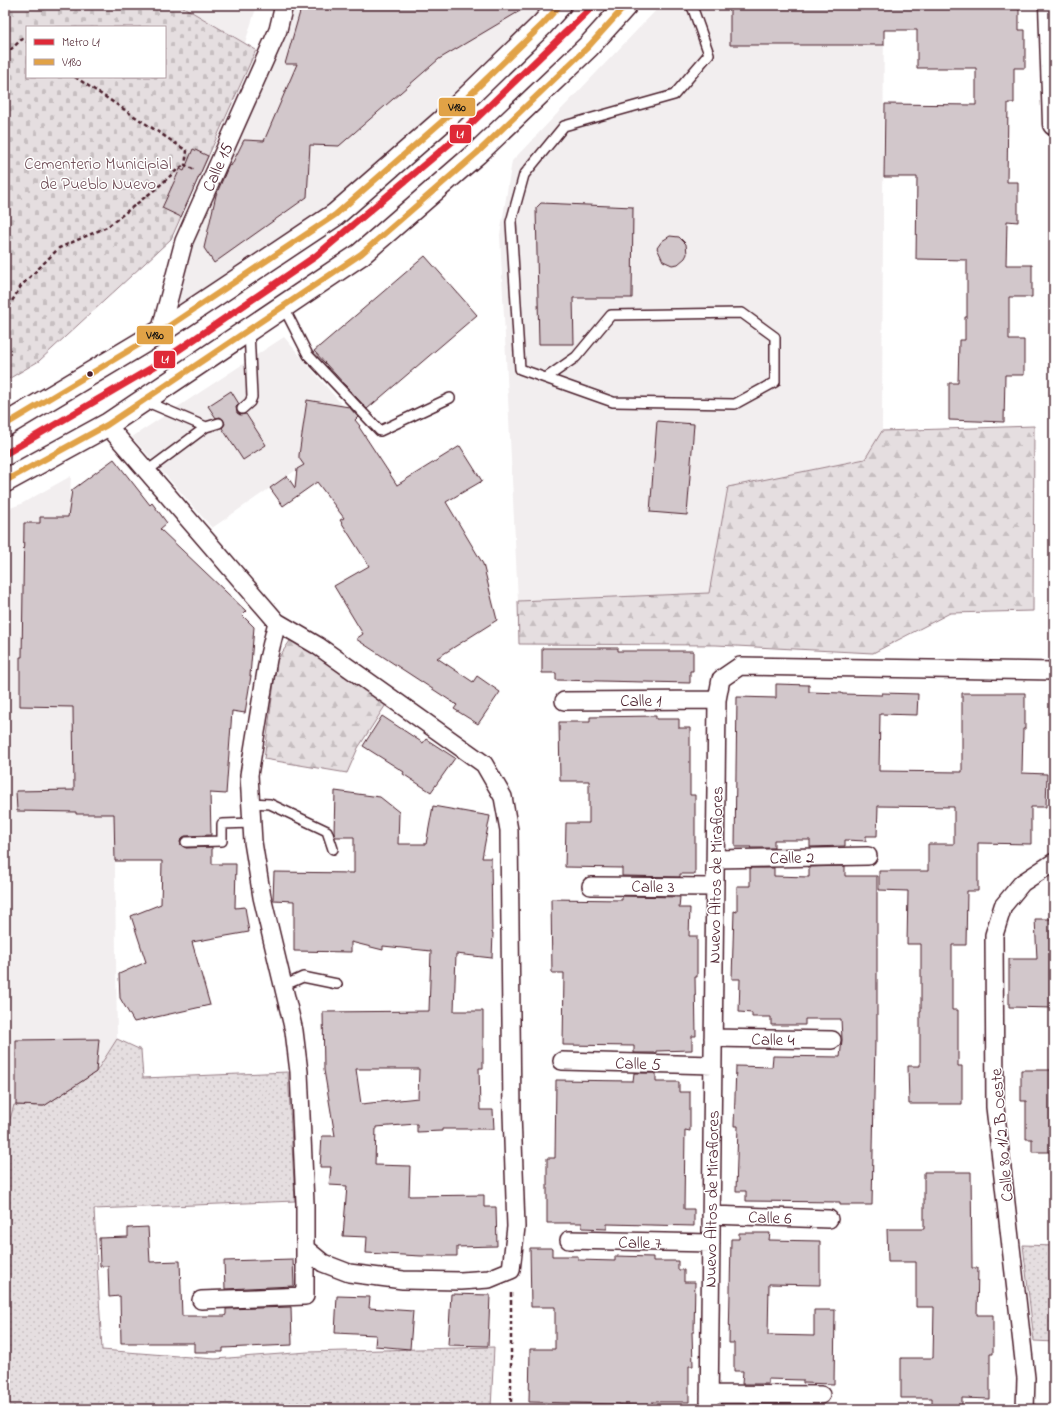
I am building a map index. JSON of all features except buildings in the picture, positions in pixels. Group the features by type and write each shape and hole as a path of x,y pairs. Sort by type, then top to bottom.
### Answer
{"main road":[{"path":"5,425 160,332 335,215 447,117 542,25 560,5"},
{"path":"5,481 107,425 361,254 465,163 589,46 626,5"},
{"path":"1050,5 1054,124"}],"street":[{"name":"Calle 15","path":"160,332 184,241 278,30 284,5"},
{"path":"107,425 277,622 318,646 484,764 503,797 509,830 512,1112 516,1220 511,1270 489,1279 461,1281 403,1280 349,1273 323,1263 306,1249"},
{"path":"201,1300 305,1296 306,1249 299,1072 294,1031 262,897 253,842 248,776 268,659 277,622"},
{"name":"Nuevo Altos de Miraflores","path":"709,1402 717,700 721,679 740,666 1054,671"},
{"name":"Calle 1","path":"564,701 717,700"},
{"name":"Calle 2","path":"716,858 868,856"},
{"name":"Calle 80 1/2 B Oeste","path":"1025,1409 1026,1378 996,1107 994,935 1003,906 1022,882 1054,862"},
{"name":"Calle 3","path":"591,886 715,887"},
{"name":"Calle 4","path":"713,1038 832,1040"},
{"name":"Calle 5","path":"562,1061 713,1065"},
{"name":"Calle 6","path":"711,1215 829,1219"},
{"name":"Calle 7","path":"569,1240 711,1243"},
{"path":"709,1402 820,1395"}],"lane":[{"path":"546,378 576,357 611,315 742,313 775,337 775,382 735,404 613,402 520,369 510,222 524,175 564,126 674,95 709,54 693,9 690,5"},
{"path":"283,306 308,355 380,431 450,398"},
{"path":"242,409 250,402 252,397 249,329"},
{"path":"143,400 206,427"},
{"path":"147,471 206,427 219,423"},
{"path":"250,803 270,804 327,831 334,849"},
{"path":"186,842 222,841 222,824 252,823"},
{"path":"283,986 303,977 337,984"}],"path":[{"path":"5,55 22,39 26,41"},
{"path":"77,78 187,151 185,165"},
{"path":"185,165 212,177"},
{"path":"5,312 21,286 59,248 107,227 158,187 178,169 185,165"},
{"path":"511,1270 511,1409"}],"shaded area":[{"path":"180,5 257,5 245,43"},
{"path":"284,5 560,5 335,215 160,332 172,288"},
{"path":"661,5 884,5 882,431 865,459 729,487 709,593 518,601 500,235 512,161"},
{"path":"284,337 360,426 212,528 132,437"},
{"path":"71,476 69,512 114,789 117,1039 96,1072 44,1106 14,1105 5,1137 5,510 21,504"}],"green space":[{"name":"Cementerio Municipial de Pueblo Nuevo","path":"5,5 180,5 256,50 171,239 39,361 5,381"},
{"path":"1034,426 1033,611 950,613 873,653 716,645 519,644 518,601 709,593 728,487 865,459 882,431"},
{"path":"294,635 387,703 358,748 347,773 264,759 277,660"},
{"path":"117,1039 141,1050 143,1078 288,1072 295,1201 94,1209 102,1350 215,1359 308,1352 494,1347 491,1409 5,1409 5,1137 14,1105 44,1106 96,1072"},
{"path":"1023,1245 1054,1246 1054,1342 1034,1341"}],"metro line":[{"name":"L1","path":"5,454 155,366 316,256 455,139 594,5"}],"transit line":[{"name":"V180","path":"5,425 160,332 335,215 447,117 542,25 560,5"},
{"name":"V180","path":"5,481 107,425 361,254 477,153 589,46 626,5"}]}
